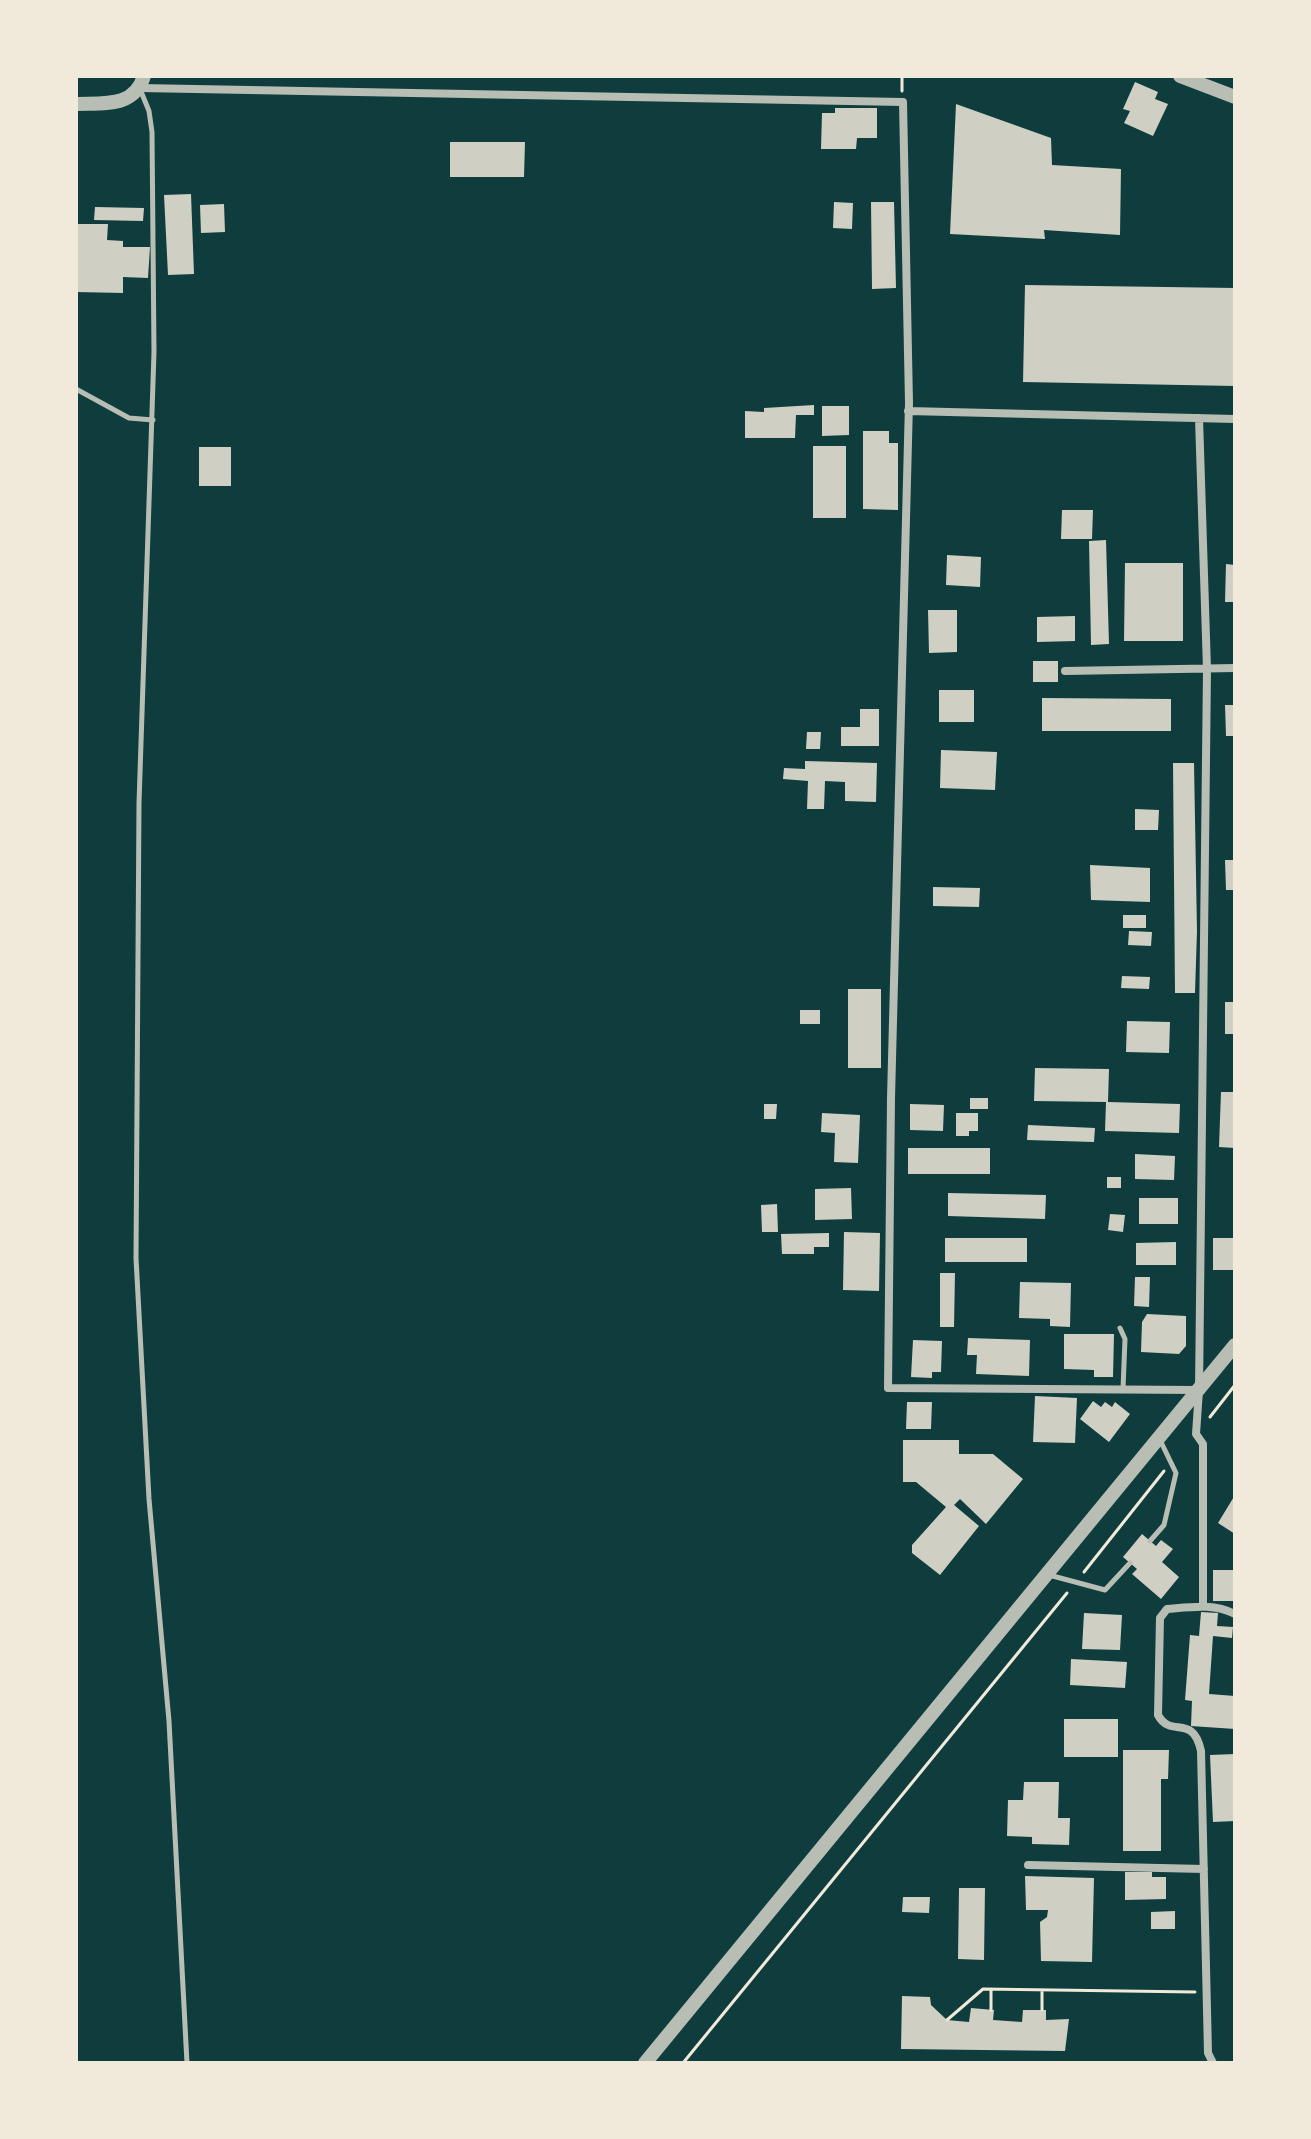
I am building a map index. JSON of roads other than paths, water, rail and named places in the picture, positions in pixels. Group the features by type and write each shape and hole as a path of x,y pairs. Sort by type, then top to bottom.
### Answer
{"street":[{"path":"1180,76 1235,97"},
{"path":"76,104 115,103 129,97 142,82 903,102 908,411 891,1098 888,1388 1199,1390"},
{"path":"908,411 1235,419"},
{"path":"1199,418 1207,669 1196,1434 1203,1444 1203,1606"},
{"path":"1065,671 1235,668"},
{"path":"645,2063 1235,1345"},
{"path":"1213,2063 1208,2053 1201,1751 1198,1737 1185,1728 1165,1725 1158,1715 1160,1618 1167,1609 1203,1606 1223,1608 1235,1614"},
{"path":"1028,1865 1204,1869"}],"lane":[{"path":"142,82 149,111 154,304 153,420 146,544 139,803 136,1258 149,1499 169,1721 187,2063"},
{"path":"76,389 129,418 153,420"},
{"path":"1120,1328 1125,1339 1123,1390"},
{"path":"1150,1541 1164,1525 1176,1473 1160,1439"},
{"path":"1048,1575 1105,1590 1130,1563"}]}
